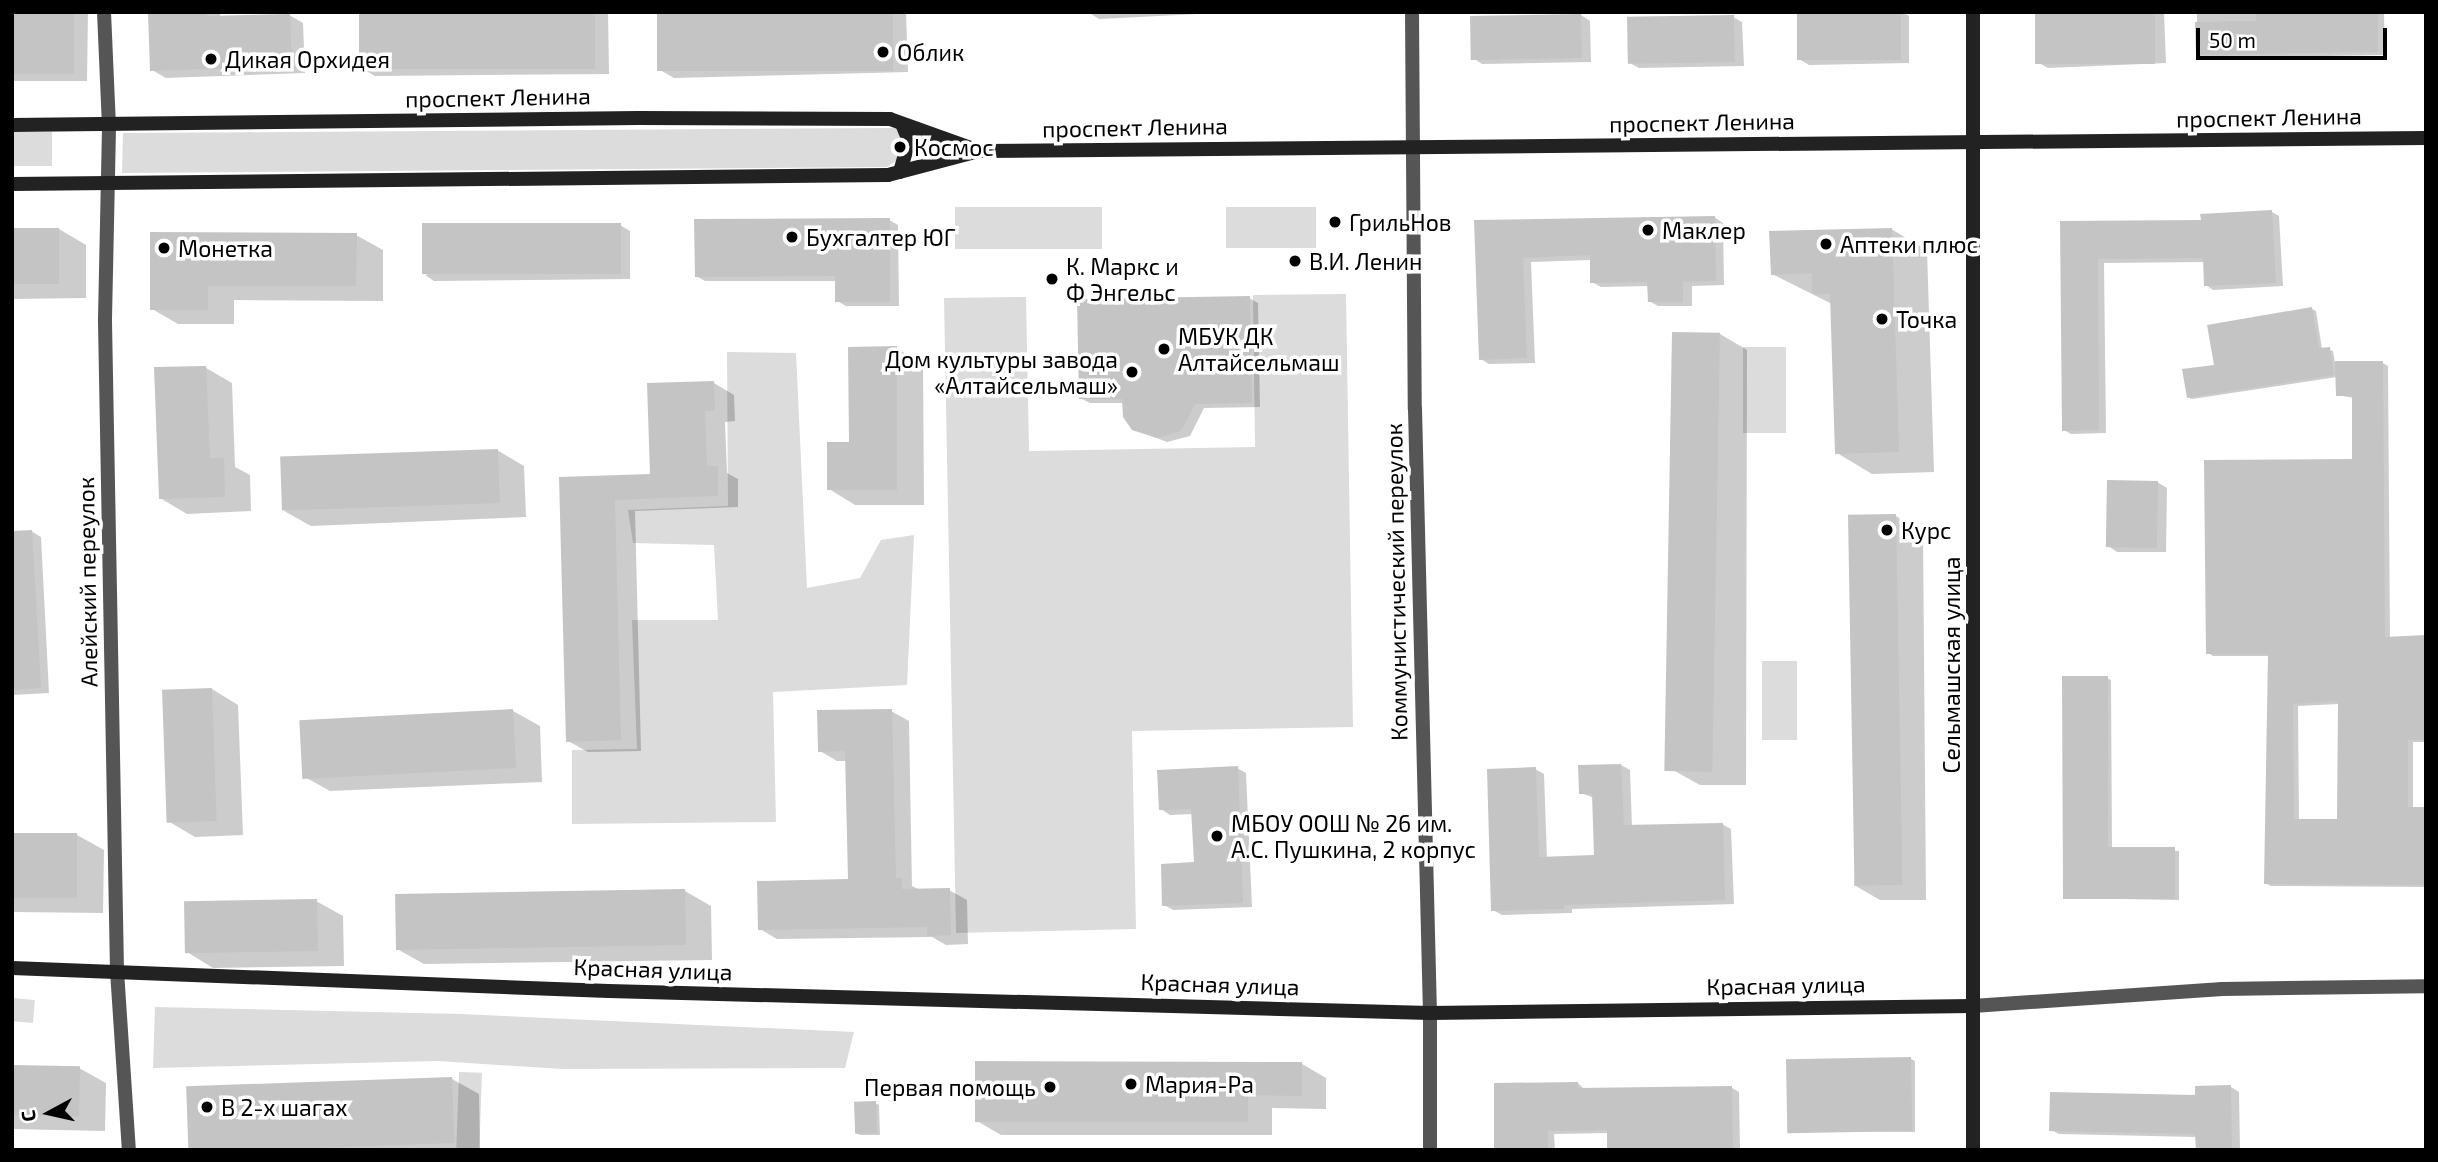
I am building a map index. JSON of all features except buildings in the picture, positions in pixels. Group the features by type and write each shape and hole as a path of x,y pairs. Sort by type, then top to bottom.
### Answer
{"main road":[{"name":"Сельмашская улица","path":"1973,12 1973,1150"},
{"name":"проспект Ленина","path":"12,125 638,118 890,119 979,151"},
{"path":"900,172 909,141 902,124"},
{"name":"проспект Ленина","path":"12,184 663,179 900,172 979,151 2426,138"},
{"name":"Красная улица","path":"12,968 609,991 1430,1013 1973,1006"}],"street":[{"name":"Алейский переулок","path":"104,12 108,126 105,323 117,971 129,1150"},
{"name":"Коммунистический переулок","path":"1412,12 1415,409 1430,1013 1430,1150"},
{"name":"Красная улица","path":"1973,1006 2222,989 2426,986"}],"shaded area":[{"path":"895,128 907,138 905,155 887,167 122,173 123,133"},
{"path":"12,132 52,132 52,166 12,166"},
{"path":"955,207 1102,207 1102,249 955,249"},
{"path":"1226,207 1316,207 1316,248 1226,248"},
{"path":"1346,294 1353,727 1132,731 1136,929 956,933 944,298 1026,297 1029,451 1255,447 1253,295"},
{"path":"1743,347 1786,347 1786,433 1743,433"},
{"path":"727,352 796,353 807,588 860,578 881,540 914,535 907,685 773,692 776,822 572,824 572,750 637,749 632,620 718,620 714,545 633,543 628,510 728,506"},
{"path":"1762,661 1797,661 1797,740 1762,740"},
{"path":"12,998 35,1000 33,1023 12,1021"},
{"path":"155,1007 461,1014 854,1032 845,1068 562,1069 438,1061 153,1068"},
{"path":"459,1072 482,1073 479,1150 456,1150"}],"place":[{"name":"Облик","path":"883,52"},
{"name":"Дикая Орхидея","path":"211,59"},
{"name":"Космос","path":"900,147"},
{"name":"ГрильНов","path":"1335,222"},
{"name":"Маклер","path":"1648,230"},
{"name":"Бухгалтер ЮГ","path":"792,237"},
{"name":"Аптеки плюс","path":"1826,244"},
{"name":"Монетка","path":"164,248"},
{"name":"В.И. Ленин","path":"1295,261"},
{"name":"К. Маркс и Ф Энгельс","path":"1052,279"},
{"name":"Точка","path":"1882,319"},
{"name":"МБУК ДК Алтайсельмаш","path":"1164,349"},
{"name":"Дом культуры завода «Алтайсельмаш»","path":"1132,372"},
{"name":"Курс","path":"1887,530"},
{"name":"МБОУ ООШ № 26 им. А.С. Пушкина, 2 корпус","path":"1217,836"},
{"name":"Мария-Ра","path":"1131,1084"},
{"name":"Первая помощь","path":"1050,1087"},
{"name":"В 2-х шагах","path":"207,1107"}]}
